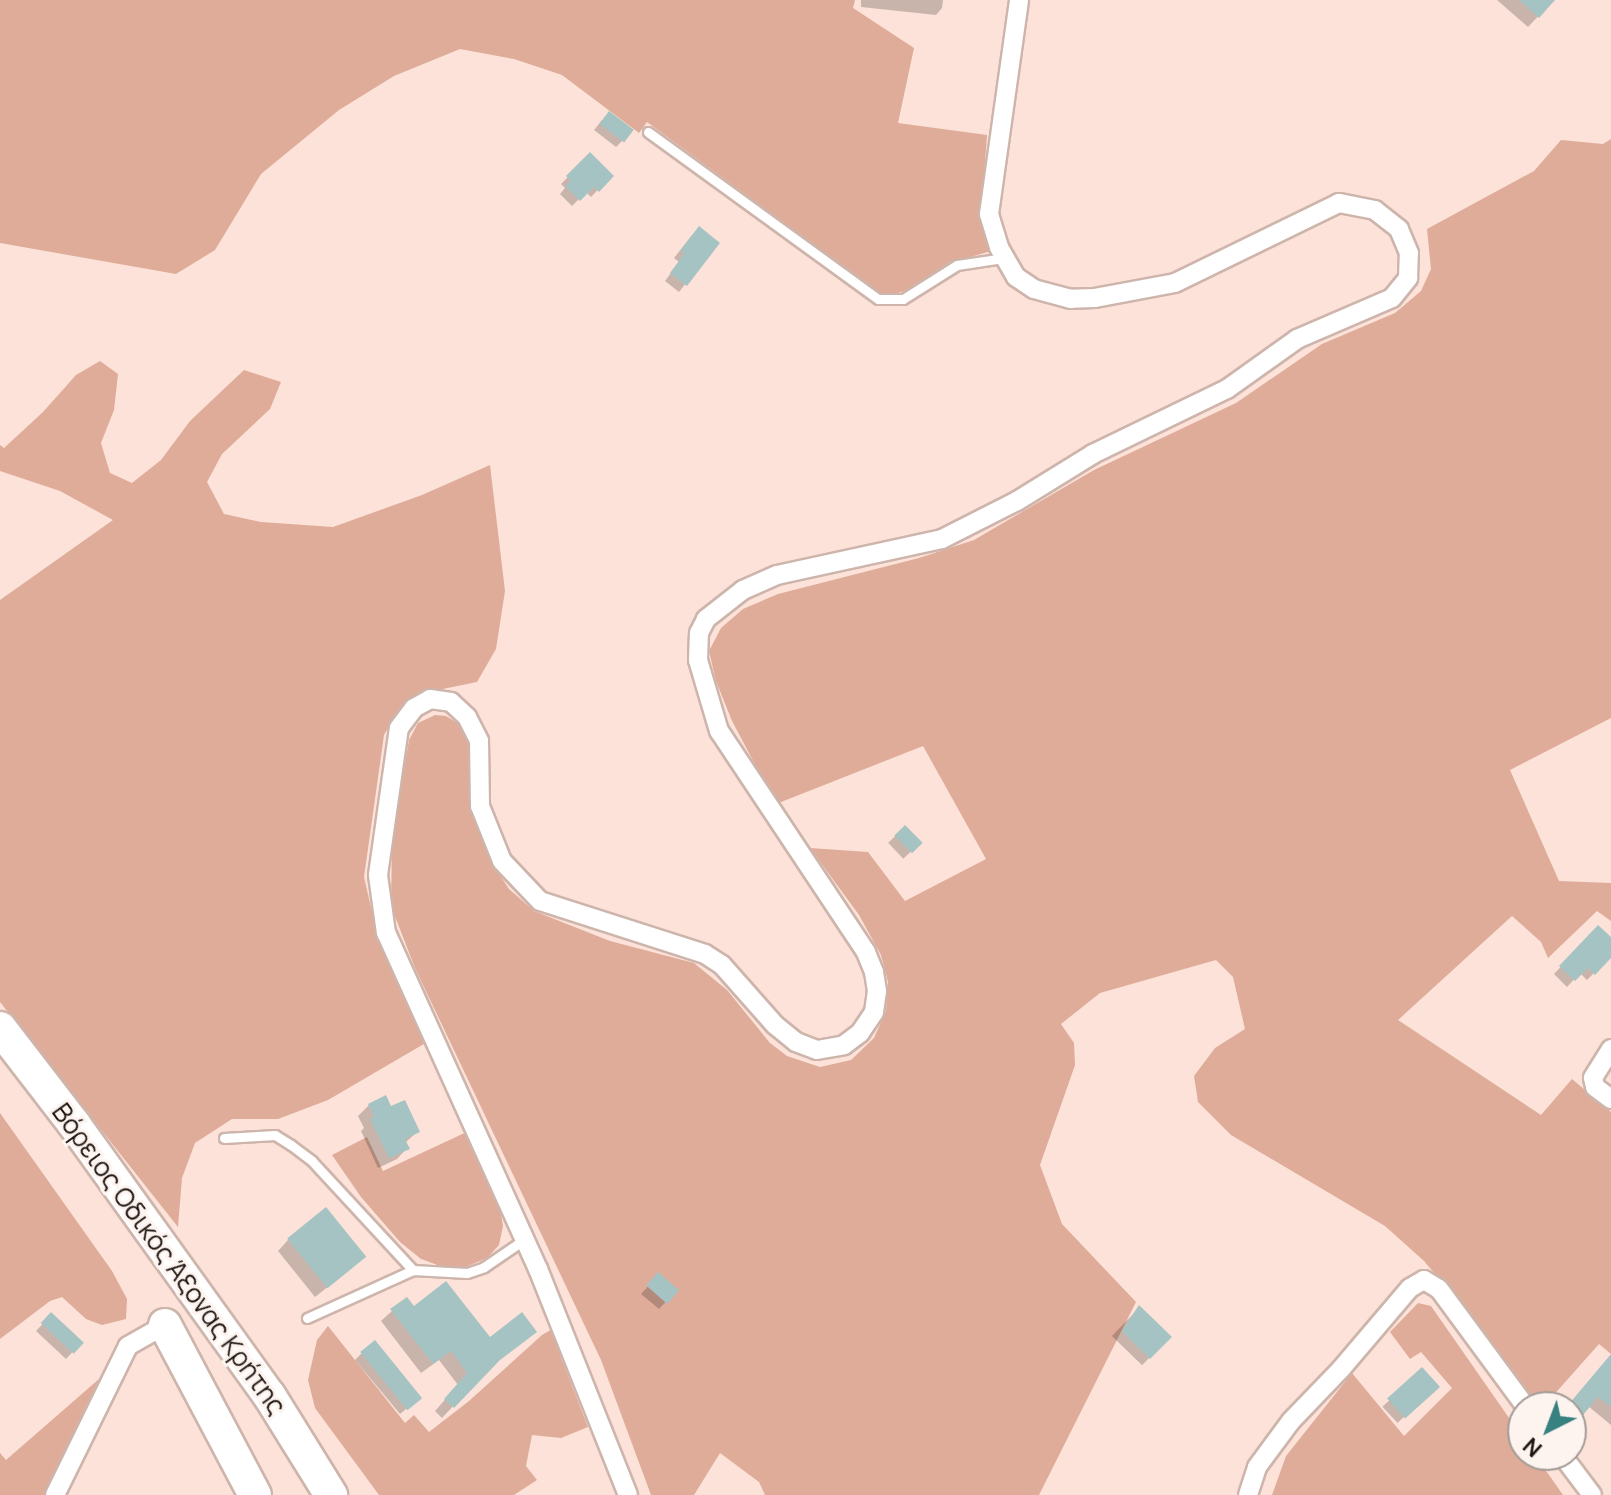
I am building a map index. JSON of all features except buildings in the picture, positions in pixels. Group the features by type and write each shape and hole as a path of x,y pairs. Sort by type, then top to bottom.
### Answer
{"highway":[{"name":"Βόρειος Οδικός Άξονας Κρήτης","path":"0,1028 74,1124 269,1395 331,1495"},
{"path":"165,1325 255,1495"},
{"path":"269,1395 311,1435 353,1495"}],"street":[{"path":"628,1495 525,1239 386,933 378,875 399,728 414,708 430,699 451,702 467,717 479,741 480,806 502,861 540,901 705,954 722,965 775,1025 796,1042 817,1050 844,1045 860,1033 874,1012 877,991 874,972 866,952 719,731 698,660 699,633 706,619 743,590 777,575 942,539 1017,501 1093,454 1227,389 1297,339 1392,298 1408,278 1409,253 1399,229 1375,210 1339,203 1288,225 1175,283 1095,298 1071,299 1034,289 1016,277 1004,258 989,214 1019,0"},
{"path":"1611,1049 1593,1078 1595,1087 1611,1099"},
{"path":"1248,1495 1257,1467 1291,1421 1341,1369 1410,1288 1424,1280 1439,1289 1514,1391"},
{"path":"55,1495 128,1346 165,1325"},
{"path":"1574,1471 1592,1495"}],"lane":[{"path":"648,132 878,299 903,299 957,265 1004,258"},
{"path":"224,1138 275,1135 291,1145 312,1161 413,1270"},
{"path":"307,1318 413,1270 467,1273 484,1267 525,1239"}],"shaded area":[{"path":"0,0 855,0 853,8 914,48 898,123 987,135 981,219 991,251 950,263 909,289 893,295 881,294 647,122 639,133 562,75 514,59 460,49 394,76 339,110 261,174 215,250 176,274 0,243"},
{"path":"1611,139 1611,718 1510,770 1559,881 1611,883 1611,921 1597,911 1548,958 1541,942 1512,916 1398,1020 1541,1115 1572,1079 1611,1112 1611,1354 1599,1344 1557,1391 1526,1391 1476,1322 1424,1261 1385,1226 1231,1135 1198,1102 1194,1076 1215,1048 1245,1029 1233,977 1216,960 1100,993 1061,1024 1074,1043 1075,1065 1040,1165 1062,1224 1136,1302 1039,1495 765,1495 759,1482 720,1453 694,1495 651,1495 601,1360 415,968 391,906 392,841 409,740 418,723 435,715 446,716 462,726 468,744 472,810 490,860 509,889 534,911 610,941 694,963 727,990 770,1043 787,1056 820,1067 851,1060 874,1038 886,1011 888,982 881,955 859,915 810,848 868,852 905,901 986,859 923,746 776,804 732,721 716,681 709,651 721,628 743,609 778,594 919,558 974,540 1094,470 1236,403 1322,344 1395,313 1421,291 1431,269 1427,229 1534,171 1561,140 1603,144"},
{"path":"100,361 118,374 114,410 101,443 110,473 132,483 161,460 190,421 244,370 281,382 270,409 222,454 207,482 224,514 261,522 333,527 422,495 490,465 505,591 496,649 477,682 423,693 399,709 384,735 364,877 376,929 429,1041 328,1100 278,1119 232,1119 195,1143 182,1178 178,1227 0,1002 0,600 113,520 60,491 0,471 0,445 4,448 43,412 76,375"},
{"path":"0,1113 112,1271 127,1299 126,1319 102,1325 86,1319 62,1297 50,1301 0,1339"},
{"path":"471,1130 499,1202 503,1226 499,1245 487,1258 463,1268 443,1267 421,1259 400,1242 361,1197 332,1155 367,1137 383,1171"},
{"path":"1418,1303 1431,1306 1507,1415 1507,1471 1546,1471 1563,1495 1272,1495 1286,1456 1352,1373 1404,1436 1452,1388 1421,1352 1410,1359 1390,1332"},
{"path":"328,1326 405,1423 414,1415 429,1432 554,1328 560,1355 588,1427 561,1438 532,1435 526,1466 537,1480 514,1495 379,1495 315,1408 308,1380 317,1340"},
{"path":"99,1379 45,1495 0,1495 0,1453 6,1460"}]}
